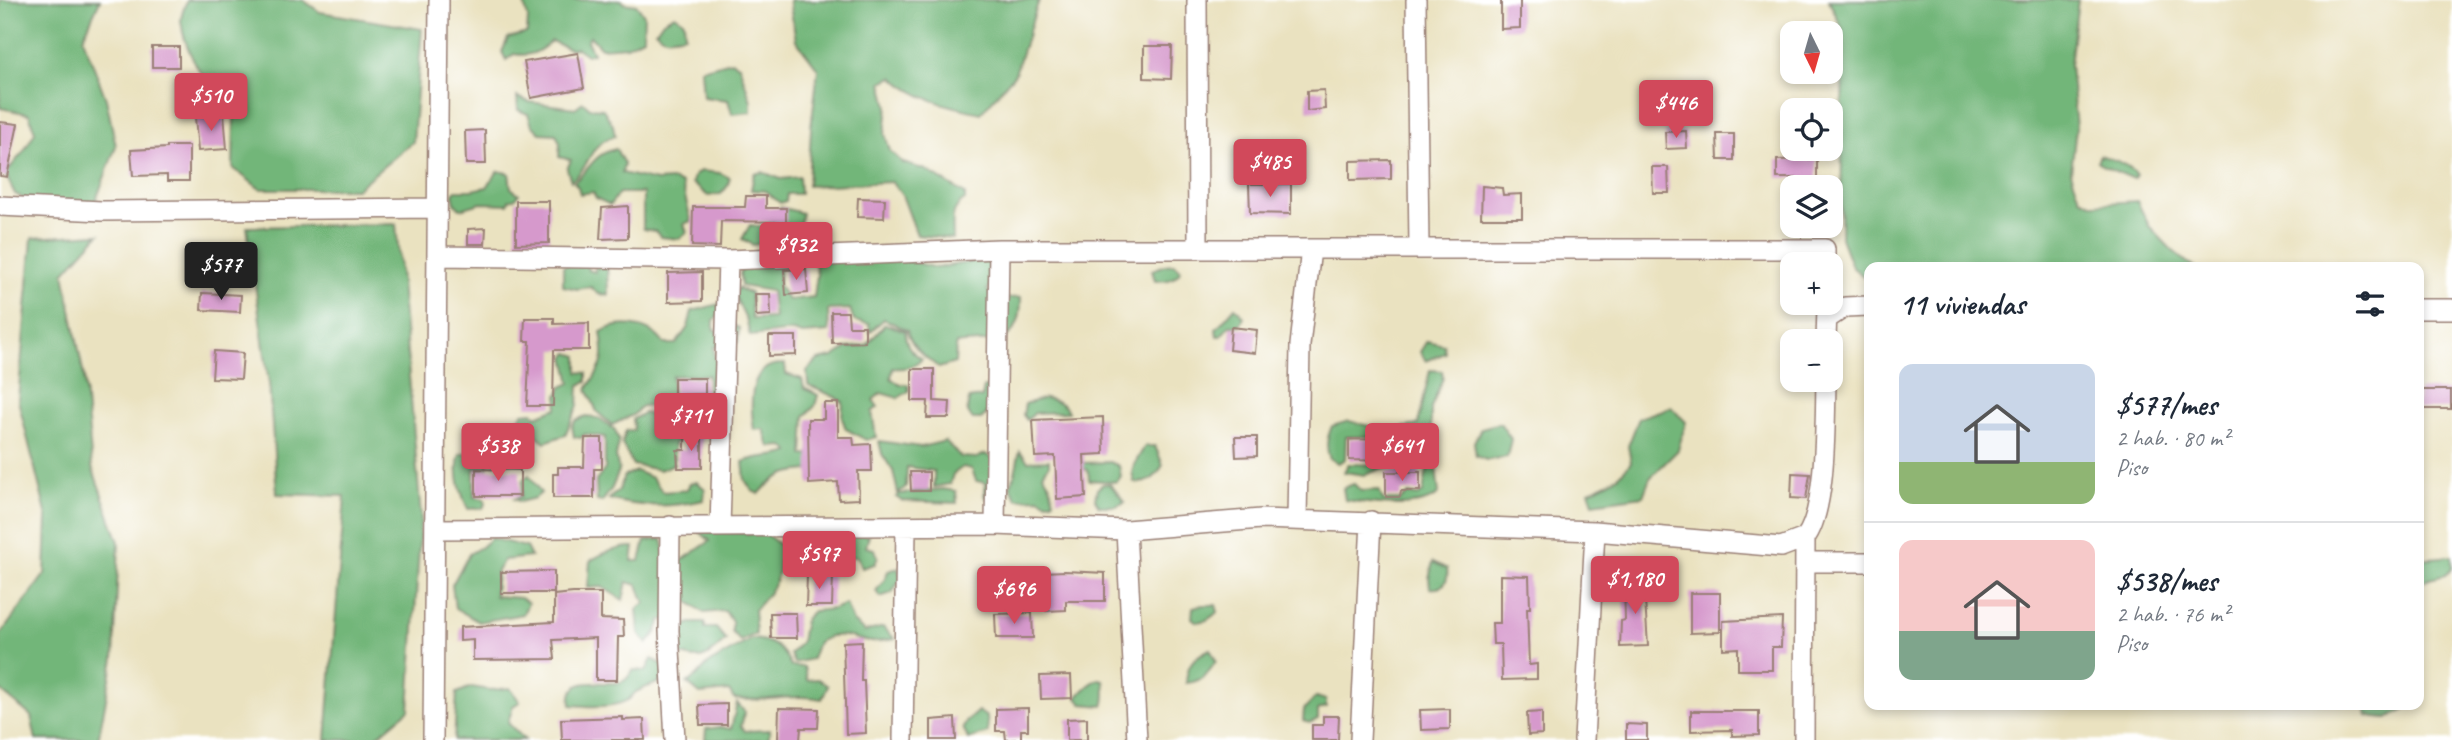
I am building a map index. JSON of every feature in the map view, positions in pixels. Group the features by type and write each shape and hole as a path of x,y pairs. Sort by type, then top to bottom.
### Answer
{"street":[{"path":"433,740 439,0"},
{"path":"1197,0 1198,248"},
{"path":"1416,0 1419,247"},
{"path":"0,206 102,211 437,208"},
{"path":"437,256 728,260 999,249 1419,247 1825,249 1825,252"},
{"path":"995,525 999,249"},
{"path":"1297,520 1300,345 1311,249"},
{"path":"720,527 728,260"},
{"path":"1843,307 1864,306"},
{"path":"2424,309 2452,309"},
{"path":"1804,740 1805,538 1815,519 1821,496 1825,392"},
{"path":"435,529 995,525 1126,530 1261,519 1595,531 1781,547 1805,538"},
{"path":"1360,740 1371,521"},
{"path":"670,526 669,631 675,740"},
{"path":"903,740 906,527"},
{"path":"1126,530 1137,740"},
{"path":"1584,740 1595,531"},
{"path":"1805,562 1864,562"}],"green space":[{"path":"0,0 100,0 83,38 106,99 116,146 95,203 35,204 15,194 5,174 35,132 29,114 0,108"},
{"path":"187,0 303,0 320,12 422,29 413,142 356,189 260,189 233,168 234,117 201,73 188,48 181,21"},
{"path":"523,0 622,0 624,3 637,5 644,15 643,38 627,46 601,48 590,36 587,41 593,53 587,55 577,48 570,49 551,41 534,53 514,54 506,60 502,52 508,38 527,33 528,18"},
{"path":"789,0 1039,0 1015,74 981,113 923,97 893,77 882,82 888,106 885,134 890,151 903,163 926,170 965,194 965,200 954,212 953,239 917,235 902,195 892,182 808,186 818,69 796,40"},
{"path":"1829,0 2078,0 2070,65 2076,128 2071,172 2080,198 2094,204 2137,201 2149,226 2187,262 1864,262 1864,277 1852,267 1841,238 1843,21 1838,21"},
{"path":"675,15 684,21 685,35 669,38 656,31 663,21"},
{"path":"731,61 739,65 751,101 751,112 732,114 728,100 703,97 701,69"},
{"path":"517,97 529,102 575,108 583,102 590,108 603,109 613,125 615,136 599,144 583,169 571,181 567,169 571,160 559,157 560,143 556,134 540,133 532,125 528,114 518,110"},
{"path":"616,149 624,164 622,173 656,181 672,180 682,184 691,221 684,224 687,233 679,239 661,237 655,231 643,229 643,193 619,193 610,205 596,198 593,192 580,194 574,182 602,154"},
{"path":"2100,155 2125,165 2137,175 2134,179 2103,166 2097,161"},
{"path":"498,171 509,173 511,188 519,194 516,198 509,200 508,204 481,203 461,209 455,204 453,193 456,190 487,187"},
{"path":"700,171 720,173 730,178 727,187 721,194 708,196 692,183 694,176"},
{"path":"762,172 781,179 799,177 800,194 787,194 786,201 780,203 765,191 751,190 754,174"},
{"path":"780,207 802,213 796,237 787,241 774,228 771,216"},
{"path":"396,224 421,516 409,710 373,740 326,740 345,496 277,494 269,384 247,227"},
{"path":"750,225 765,227 771,233 772,242 753,245 742,239"},
{"path":"99,234 64,273 84,377 92,467 119,542 114,659 98,740 36,740 31,716 0,690 0,635 45,574 47,517 18,400 32,238"},
{"path":"813,255 896,257 936,268 993,258 995,278 987,290 999,299 1021,297 1020,314 1011,333 993,341 956,344 955,363 939,368 915,347 907,330 884,319 870,332 869,324 854,321 850,309 828,310 829,332 802,334 793,331 750,336 747,322 734,294 738,288 750,293 752,319 774,318 771,291 741,286 743,262 780,267 779,286 788,300 814,297 817,274"},
{"path":"586,260 588,270 595,272 595,262 607,263 608,295 598,294 591,287 577,289 563,286 563,266"},
{"path":"1174,264 1181,270 1176,276 1155,281 1152,270"},
{"path":"723,303 722,313 714,320 714,330 723,332 730,324 739,328 738,342 714,347 715,360 726,358 721,403 710,404 707,401 708,375 672,376 672,397 688,403 642,406 633,415 612,425 597,412 587,389 602,362 601,332 617,326 635,326 651,332 664,344 676,344 688,327 692,311"},
{"path":"1235,307 1244,317 1240,325 1230,325 1221,336 1217,336 1216,329"},
{"path":"885,324 905,331 909,347 922,359 909,367 893,368 891,378 900,385 908,384 909,391 898,398 881,393 873,400 878,407 872,412 876,437 866,440 846,429 842,418 843,402 808,385 807,371 818,360 833,357 847,348 867,345"},
{"path":"1427,341 1444,345 1445,353 1426,361 1420,352"},
{"path":"569,353 578,356 578,372 587,373 587,382 579,385 578,406 565,435 545,442 518,420 523,413 533,412 536,416 557,408 562,387 571,383 565,357"},
{"path":"785,364 786,374 802,379 804,388 818,395 815,406 805,416 803,455 832,456 823,469 788,473 774,480 759,494 752,491 745,480 743,462 790,452 784,446 771,447 764,429 754,430 752,395 757,378 762,372 768,367"},
{"path":"1430,370 1442,371 1443,378 1431,408 1431,456 1438,454 1436,467 1439,494 1430,500 1407,505 1345,500 1343,488 1354,484 1361,491 1379,490 1383,500 1401,500 1408,494 1418,495 1423,492 1432,460 1426,468 1383,468 1365,475 1344,472 1348,464 1390,465 1393,451 1388,436 1346,437 1345,459 1338,463 1330,459 1327,442 1332,426 1349,421 1396,429 1418,425"},
{"path":"984,387 996,388 992,409 981,419 972,419 967,411 969,399 982,397"},
{"path":"1045,398 1062,404 1068,412 1035,413 1027,420 1023,415 1025,404"},
{"path":"1671,407 1686,422 1678,450 1650,478 1643,496 1593,503 1589,491 1613,480 1631,462 1628,446 1639,418"},
{"path":"644,413 665,422 680,439 674,444 674,464 660,470 633,465 622,444 626,431 634,430 633,419"},
{"path":"586,416 600,419 615,430 619,441 616,457 619,471 602,502 597,501 596,481 605,469 605,437 585,434 581,438 574,437 572,426 576,420"},
{"path":"1500,423 1511,439 1507,457 1486,460 1476,456 1474,442 1481,428"},
{"path":"879,441 921,447 945,441 961,457 977,458 985,454 996,460 988,499 984,496 986,483 976,481 972,469 963,467 953,474 950,484 934,487 934,471 907,467 906,487 898,493 893,471 882,454"},
{"path":"1145,446 1155,446 1163,465 1152,479 1134,482 1134,465"},
{"path":"1020,451 1028,461 1049,460 1043,474 1050,485 1054,501 1047,502 1039,498 1017,499 1010,486"},
{"path":"480,453 488,459 488,467 474,468 474,497 486,502 483,508 468,509 459,482 458,461 460,454"},
{"path":"1110,462 1119,466 1121,476 1117,482 1089,480 1088,470 1081,468 1083,463"},
{"path":"636,471 652,478 663,492 687,490 690,483 697,482 705,489 704,500 656,506 609,499 619,490 624,476"},
{"path":"529,475 541,493 535,498 520,502 514,499 521,497 523,479"},
{"path":"1103,484 1110,484 1125,502 1116,506 1099,506 1095,499 1097,489"},
{"path":"943,489 956,491 957,503 902,501 896,497 899,494"},
{"path":"699,531 766,534 781,546 775,581 754,610 756,634 740,641 732,632 732,622 725,611 704,613 684,598 676,586 681,561 710,541"},
{"path":"808,532 816,538 804,554 792,555 790,547 793,541"},
{"path":"869,535 866,547 874,549 878,556 875,564 862,568 857,557 846,557 840,552 839,536"},
{"path":"491,538 526,547 531,557 504,560 497,571 495,596 521,598 528,603 523,614 479,622 455,608 452,585 469,554"},
{"path":"662,539 678,601 686,610 681,620 661,620 656,633 647,644 639,633 637,609 645,603 638,585 627,582 623,600 602,587 588,588 590,561 612,551 634,547 632,561 640,561 645,541"},
{"path":"2452,556 2452,569 2445,575 2424,581 2424,559"},
{"path":"1433,562 1447,569 1446,581 1438,588 1430,588 1429,578"},
{"path":"898,568 901,578 892,593 880,597 876,591 888,571"},
{"path":"846,604 853,622 865,632 883,627 895,639 872,642 833,636 818,642 812,659 794,663 790,654 801,642 805,619 813,611 833,609"},
{"path":"1216,605 1218,612 1207,620 1197,622 1192,618 1193,607"},
{"path":"691,623 705,623 705,628 716,628 726,640 701,658 681,655 677,646 676,629"},
{"path":"752,639 776,646 791,666 804,667 807,680 818,679 828,686 822,699 734,699 729,691 700,694 687,683 708,664"},
{"path":"1210,649 1216,661 1210,670 1204,677 1186,683 1192,662"},
{"path":"652,659 665,665 672,675 636,692 622,703 600,706 571,705 574,688 588,683 623,681 633,670 646,671"},
{"path":"1099,679 1104,680 1103,706 1082,704 1077,698"},
{"path":"471,687 491,690 510,688 520,702 513,706 508,723 525,740 454,740 457,693"},
{"path":"1316,697 1326,700 1326,707 1318,710 1318,719 1310,723 1303,721 1304,709"},
{"path":"737,703 745,712 741,726 745,731 770,730 768,740 705,740 706,729 731,729"},
{"path":"2366,710 2405,710 2388,718 2367,716"},
{"path":"978,711 987,717 988,733 968,739 963,728"}],"building":[{"path":"1501,0 1520,0 1520,28 1501,29"},
{"path":"1144,46 1172,46 1171,79 1144,78"},
{"path":"152,47 179,47 179,67 152,67"},
{"path":"578,53 584,88 531,98 524,62"},
{"path":"1324,90 1325,109 1307,111 1307,91"},
{"path":"224,114 227,149 198,151 195,117"},
{"path":"0,122 18,124 7,177 0,176"},
{"path":"485,130 486,164 466,164 465,131"},
{"path":"1686,131 1687,148 1666,149 1665,132"},
{"path":"1717,134 1734,134 1734,160 1718,160"},
{"path":"189,146 189,181 167,181 167,175 133,176 131,150"},
{"path":"1391,160 1391,179 1350,180 1350,161"},
{"path":"1777,160 1817,161 1817,175 1780,175 1780,178 1777,178"},
{"path":"1652,167 1668,167 1669,193 1653,193"},
{"path":"1249,184 1291,184 1291,214 1250,213"},
{"path":"1482,186 1502,188 1503,195 1522,194 1522,218 1481,218"},
{"path":"746,196 766,196 766,208 786,208 786,222 721,221 720,247 692,246 693,207 745,207"},
{"path":"858,198 885,199 884,218 857,217"},
{"path":"516,201 549,201 549,243 516,244"},
{"path":"628,206 628,238 600,239 602,208"},
{"path":"486,228 485,244 468,244 468,229"},
{"path":"806,269 808,293 786,295 784,270"},
{"path":"702,272 702,301 668,302 668,273"},
{"path":"202,293 241,295 240,312 201,310"},
{"path":"755,294 770,294 771,315 756,316"},
{"path":"831,312 848,312 849,326 865,326 865,342 832,343"},
{"path":"525,318 554,318 554,324 589,323 589,350 554,350 553,406 527,406 530,341 524,341"},
{"path":"1231,327 1257,330 1255,353 1229,350"},
{"path":"769,336 796,336 796,355 769,356"},
{"path":"214,351 243,353 241,379 212,378"},
{"path":"912,369 934,369 934,401 950,402 949,418 927,418 928,401 912,401"},
{"path":"674,378 705,378 705,394 674,395"},
{"path":"2424,390 2451,390 2451,409 2424,409"},
{"path":"824,403 838,403 838,437 853,437 854,445 871,444 872,471 858,471 859,499 839,500 838,482 809,484 808,419 824,419"},
{"path":"1103,417 1104,454 1084,455 1086,497 1057,499 1055,456 1035,457 1033,420"},
{"path":"685,435 702,435 702,468 678,468 677,450 685,450"},
{"path":"1235,437 1257,437 1257,456 1236,457"},
{"path":"585,438 602,438 602,469 594,469 594,498 553,498 553,474 558,474 558,467 584,467"},
{"path":"1349,439 1388,440 1388,461 1349,460"},
{"path":"476,469 520,470 520,496 476,496"},
{"path":"910,472 929,472 929,491 911,491"},
{"path":"1386,472 1420,472 1420,491 1401,491 1400,497 1386,497"},
{"path":"1792,473 1810,474 1806,499 1791,498"},
{"path":"554,571 554,593 501,593 501,572"},
{"path":"1044,572 1105,573 1105,601 1066,601 1066,610 1046,611"},
{"path":"807,575 833,576 832,606 806,606"},
{"path":"1500,575 1529,576 1529,665 1537,664 1537,679 1502,680 1501,644 1493,644 1492,623 1500,623"},
{"path":"1648,582 1648,600 1645,600 1648,646 1620,647 1621,621 1625,620 1624,583"},
{"path":"601,593 601,619 623,620 624,637 618,637 617,680 596,680 596,638 553,640 555,659 473,660 473,640 460,641 460,627 554,622 554,595"},
{"path":"1690,593 1720,593 1720,632 1690,633"},
{"path":"770,613 796,613 797,638 771,638"},
{"path":"1032,613 1033,638 996,638 995,614"},
{"path":"1782,618 1781,647 1772,647 1772,670 1738,670 1738,648 1723,649 1723,621"},
{"path":"862,641 861,681 864,681 866,733 846,734 843,642"},
{"path":"1071,675 1072,698 1041,699 1040,676"},
{"path":"727,704 727,725 700,725 699,705"},
{"path":"779,708 819,709 818,728 801,728 800,740 778,740"},
{"path":"1028,708 1028,730 1021,730 1021,739 1006,740 1005,731 996,731 996,709"},
{"path":"1450,709 1450,729 1421,730 1420,710"},
{"path":"1691,711 1759,711 1759,735 1732,736 1732,730 1691,731"},
{"path":"1542,712 1542,734 1528,735 1527,713"},
{"path":"1323,716 1339,716 1338,740 1312,740 1312,725 1323,725"},
{"path":"623,717 623,720 644,719 645,740 562,740 561,719"},
{"path":"955,718 956,740 931,740 931,720"},
{"path":"1087,718 1087,740 1067,740 1067,719"},
{"path":"1626,724 1647,725 1647,740 1626,740"}]}
